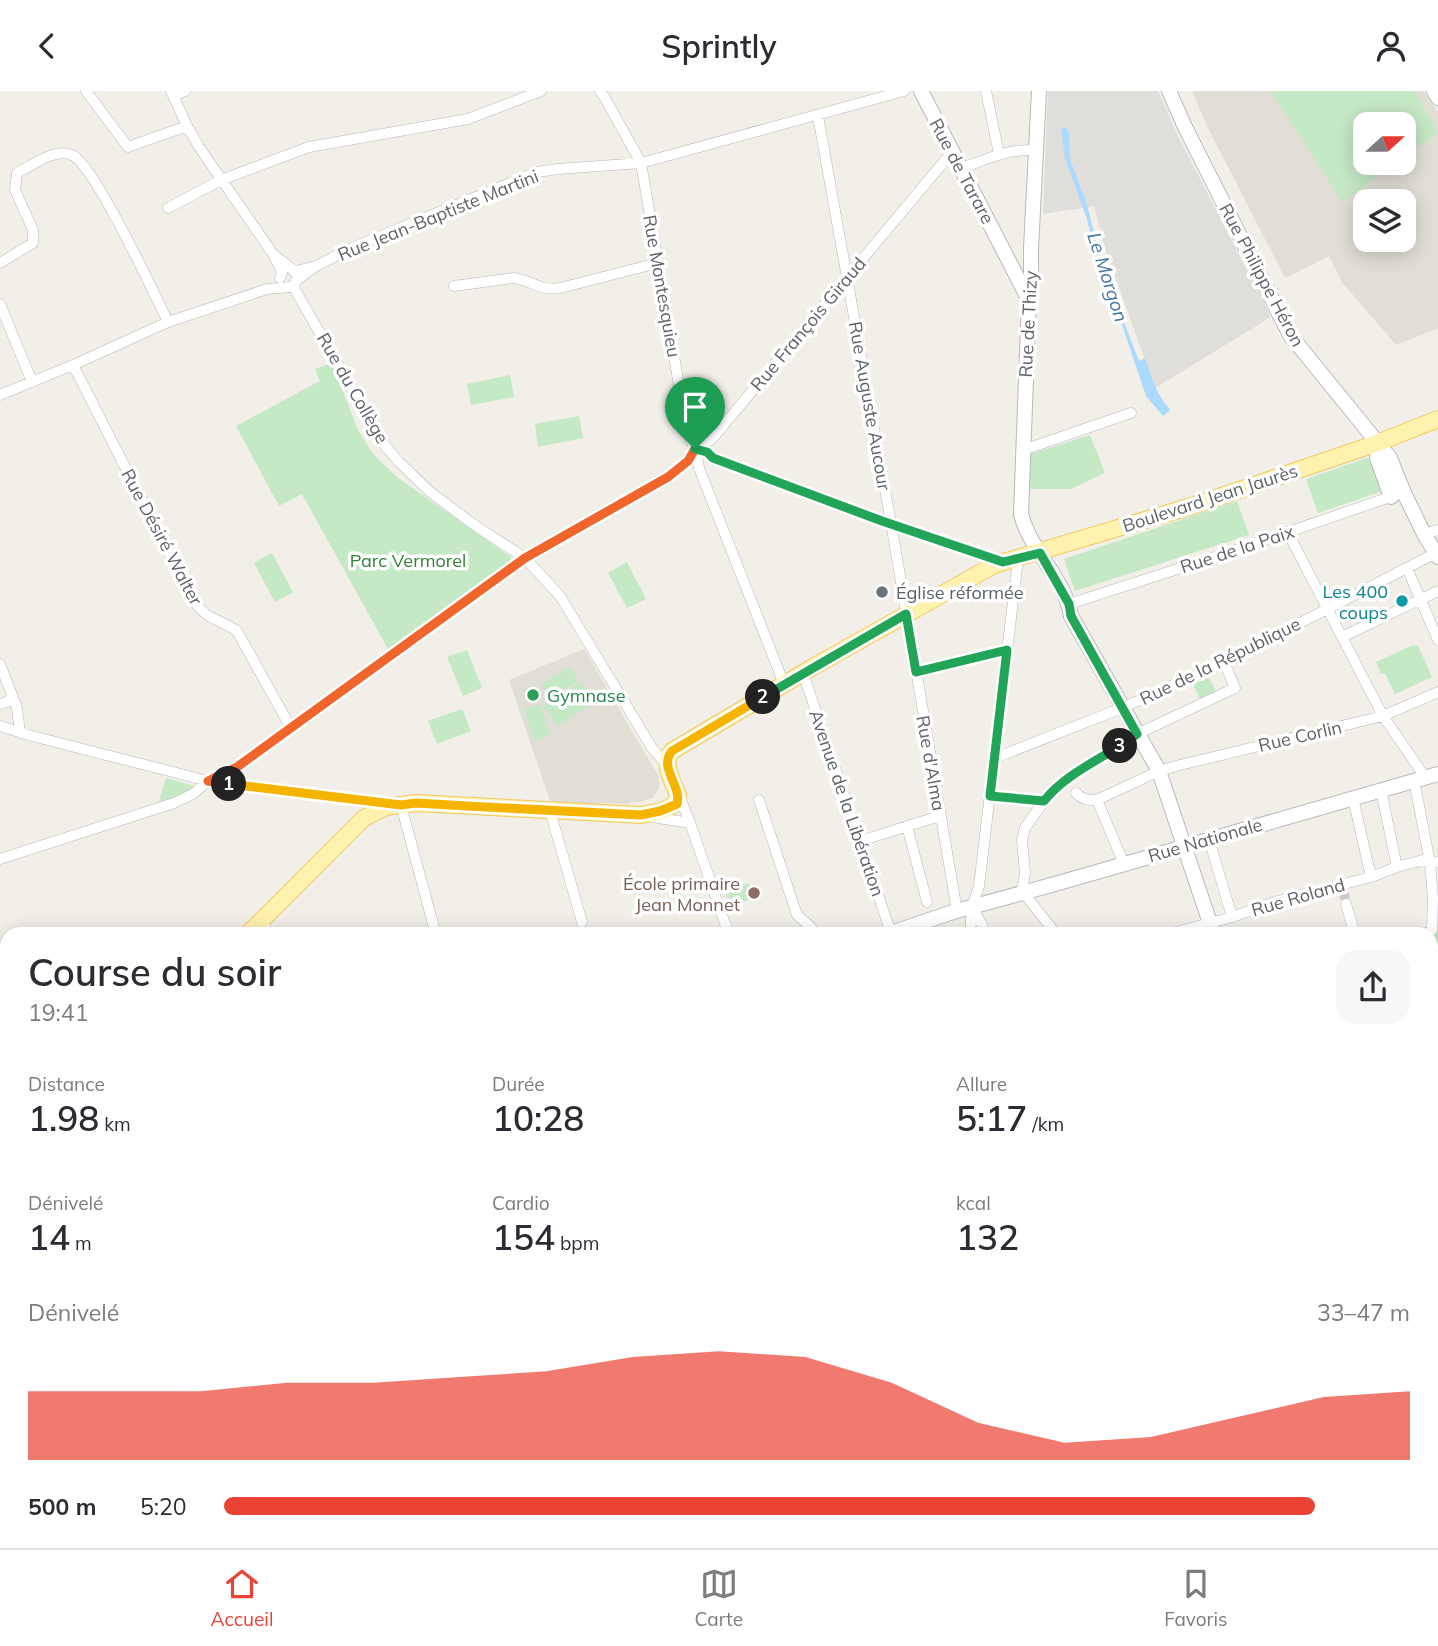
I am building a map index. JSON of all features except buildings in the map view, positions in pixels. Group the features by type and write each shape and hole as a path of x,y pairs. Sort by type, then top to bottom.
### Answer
{"main road":[{"name":"Rue de Tarare","path":"921,91 1029,298"},
{"name":"Rue de Thizy","path":"1039,91 1021,515 1027,533 1069,604 1071,616 1158,771 1211,927"},
{"name":"Rue Philippe Héron","path":"1169,91 1290,335 1390,458 1397,495 1431,532 1437,555"},
{"path":"1434,91 1438,97"},
{"path":"1004,251 1014,258 1022,257 1031,249"},
{"name":"Boulevard Jean Jaurès","path":"666,764 672,751 981,572 1192,506 1438,419"},
{"path":"254,927 368,815 386,807 427,804 641,815 674,801 666,764"},
{"name":"Rue Nationale","path":"909,927 1023,891 1426,777"}],"street":[{"path":"86,91 128,147 187,125"},
{"path":"185,91 173,93 199,147 290,277"},
{"path":"168,208 221,180 309,147 468,119 541,91"},
{"name":"Rue Montesquieu","path":"600,91 641,163 687,432 784,684"},
{"name":"Rue Jean-Baptiste Martini","path":"0,395 168,323 267,289 354,247 537,172 641,163 904,91"},
{"path":"986,91 999,154"},
{"name":"Rue Auguste Aucour","path":"817,116 906,614"},
{"path":"960,169 999,154 1020,150 1035,151"},
{"name":"Rue François Giraud","path":"0,859 193,795 208,781 237,767 525,558 668,477 688,461 695,449 712,439 951,152"},
{"path":"0,263 33,243 33,230 15,190 17,173 58,153 74,155 90,172 142,267 168,323"},
{"path":"454,286 514,278 524,279 546,290 658,263"},
{"name":"Rue du Collège","path":"290,277 383,442 417,480 443,502 525,558 560,596 652,748 666,764"},
{"path":"0,303 32,382"},
{"name":"Rue Désiré Walter","path":"73,365 192,598 207,617 237,631 291,728"},
{"path":"1023,450 1131,412"},
{"path":"695,449 891,523 1010,561 1007,650 979,887 972,907 971,927"},
{"name":"Rue de la Paix","path":"1069,604 1397,495"},
{"path":"1289,533 1382,716 1426,777 1434,862 1433,927"},
{"name":"Rue de la République","path":"995,758 1122,708 1224,662 1437,555"},
{"path":"1407,568 1438,640"},
{"path":"1342,638 1438,591"},
{"name":"Rue d'Alma","path":"906,614 957,911"},
{"path":"916,672 1007,650"},
{"path":"1051,927 1023,891 1025,873 1022,840 1025,828 1049,794 1068,779 1137,734 1235,688 1224,662"},
{"path":"0,663 17,708 20,733"},
{"name":"Avenue de la Libération","path":"803,673 886,927"},
{"name":"Rue Corlin","path":"1097,800 1158,771 1382,716 1438,692"},
{"path":"0,704 12,696"},
{"path":"0,726 208,781 401,805 434,927"},
{"name":"Rue François Giraud","path":"226,783 226,779 237,767"},
{"path":"1381,790 1397,867"},
{"path":"1076,793 1082,799 1097,800 1124,864"},
{"path":"990,796 1044,801"},
{"path":"349,798 368,815"},
{"path":"1353,798 1371,877"},
{"path":"759,800 797,915 811,927"},
{"path":"674,801 690,823 726,927"},
{"path":"550,811 582,922"},
{"path":"641,815 690,823"},
{"path":"860,841 940,816"},
{"path":"907,827 927,902"},
{"path":"1209,839 1232,917"},
{"name":"Rue Roland","path":"1215,927 1232,917 1278,901 1342,887 1423,860 1434,862"},
{"path":"1346,904 1352,927"},
{"path":"972,907 983,927"},
{"path":"261,919 265,927"}],"shaded area":[{"path":"1048,91 1158,91 1176,132 1271,317 1155,388 1105,248 1094,206 1043,214"},
{"path":"1192,91 1424,91 1438,113 1438,328 1396,345 1342,282 1329,256 1285,278 1208,128"},
{"path":"584,649 659,777 659,789 652,798 629,804 551,803 509,680"}],"green space":[{"path":"1271,91 1414,91 1438,132 1416,148 1416,112 1353,112 1353,175 1379,175 1360,189 1353,189 1353,194 1342,202"},
{"name":"Parc Vermorel","path":"332,363 358,430 373,454 398,478 511,557 511,564 389,651 302,494 279,506 236,426 320,381 315,369"},
{"path":"510,375 514,397 471,405 467,384"},
{"path":"579,416 583,438 538,447 535,424"},
{"path":"1090,435 1105,473 1071,489 1029,489 1030,454"},
{"path":"1367,458 1372,460 1382,490 1318,513 1306,479"},
{"path":"1237,501 1249,535 1075,591 1064,559"},
{"path":"272,553 293,592 275,602 254,563"},
{"path":"627,562 646,599 627,608 608,573"},
{"path":"1413,645 1418,646 1432,677 1395,694 1385,673 1381,674 1376,662"},
{"path":"467,650 482,688 463,696 447,657"},
{"path":"570,666 578,681 550,698 541,684"},
{"path":"1209,677 1216,692 1200,699 1193,684"},
{"path":"581,682 595,702 557,726 543,705"},
{"path":"540,704 550,735 535,741 524,709"},
{"path":"462,709 471,731 437,744 428,721"},
{"path":"166,778 194,786 196,787 158,804"},
{"path":"749,883 754,898 730,906 725,890"}],"water":[{"path":"1061,127 1069,131 1070,159 1087,205 1104,271 1139,361 1145,358 1158,392 1170,410 1163,416 1146,396 1119,316 1101,280 1087,219 1065,158"}],"tunnel":[{"path":"1343,889 1346,904"}],"place":[{"name":"Église réformée","path":"882,592"},
{"name":"Les 400 coups","path":"1402,601"},
{"name":"Gymnase","path":"533,695"},
{"name":"École primaire Jean Monnet","path":"754,893"}],"route":[{"path":"695,449 882,521 1003,562 1040,553 1069,604 1071,616 1137,734 1068,779 1044,801 990,796 1007,650 916,672 906,614 672,751 666,764 678,795 677,804 653,813 641,815 416,803 401,805 208,781 237,767 540,548 668,477 688,461 695,449"}],"water label":[{"name":"Le Morgon","path":"1108,277"}]}
